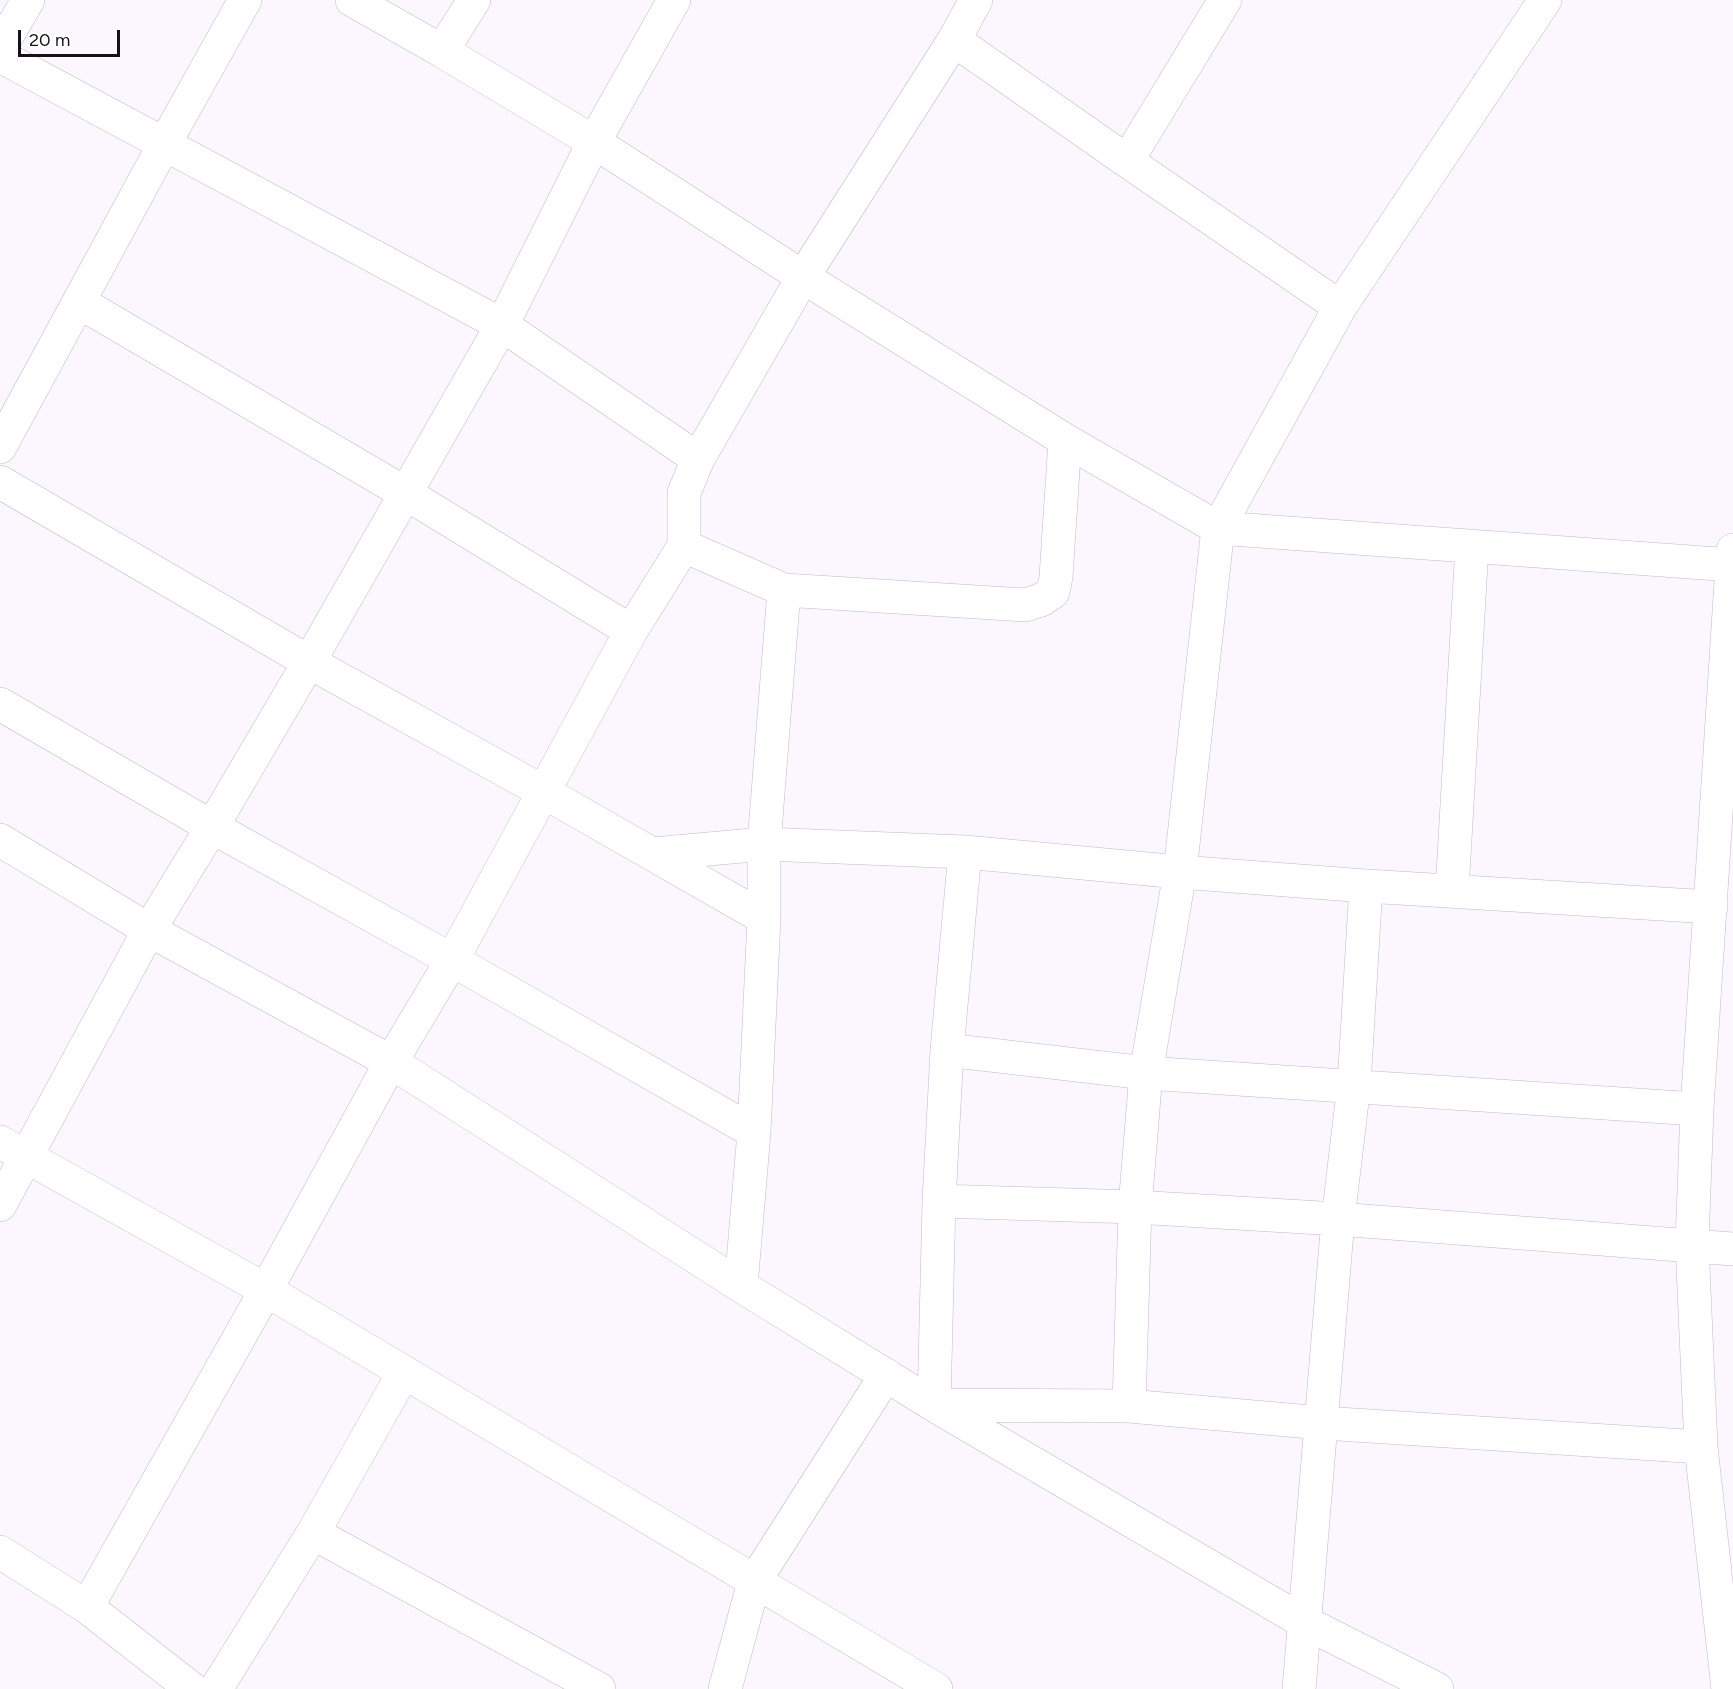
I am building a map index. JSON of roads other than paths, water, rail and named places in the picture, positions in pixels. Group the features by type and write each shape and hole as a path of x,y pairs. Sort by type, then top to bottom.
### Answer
{"street":[{"path":"0,48 28,0"},
{"path":"0,447 245,0"},
{"path":"352,0 594,142 802,277 1065,440 1218,528 1472,546 1733,558 1697,1109 1692,1244 1701,1447 1728,1689"},
{"path":"442,51 474,0"},
{"path":"0,1205 13,1150 212,827 309,662 502,325 594,142 674,0"},
{"path":"87,1607 266,1290 391,1062 452,960 631,631 684,546 684,494 698,459 802,277 954,40 976,0"},
{"path":"1127,161 1225,0"},
{"path":"1129,1406 1136,1207 1146,1073 1180,872 1218,528 1340,307 1545,0"},
{"path":"954,40 1340,307"},
{"path":"0,56 502,325 698,459"},
{"path":"79,302 405,493 631,631"},
{"path":"684,546 784,590 1025,604 1041,600 1053,592 1056,577 1065,440"},
{"path":"0,482 309,662 542,791 764,918"},
{"path":"1452,891 1472,546"},
{"path":"741,1286 754,1132 764,918 764,844 784,590"},
{"path":"0,704 212,827 754,1132"},
{"path":"0,840 148,930 391,1062 741,1286 934,1405 1304,1622 1437,1689"},
{"path":"653,855 764,844 965,852 1366,886 1711,907"},
{"path":"934,1405 939,1201 947,1050 965,852"},
{"path":"1299,1689 1338,1219 1354,1085 1366,886"},
{"path":"947,1050 1146,1073 1697,1109"},
{"path":"13,1150 266,1290 403,1374 936,1689"},
{"path":"939,1201 1136,1207 1338,1219 1692,1244 1733,1249"},
{"path":"216,1689 313,1533 403,1374"},
{"path":"724,1689 754,1582 886,1376"},
{"path":"934,1405 1129,1406 1322,1424 1701,1447"},
{"path":"313,1533 599,1689"},
{"path":"0,1552 87,1607 192,1689"}]}
